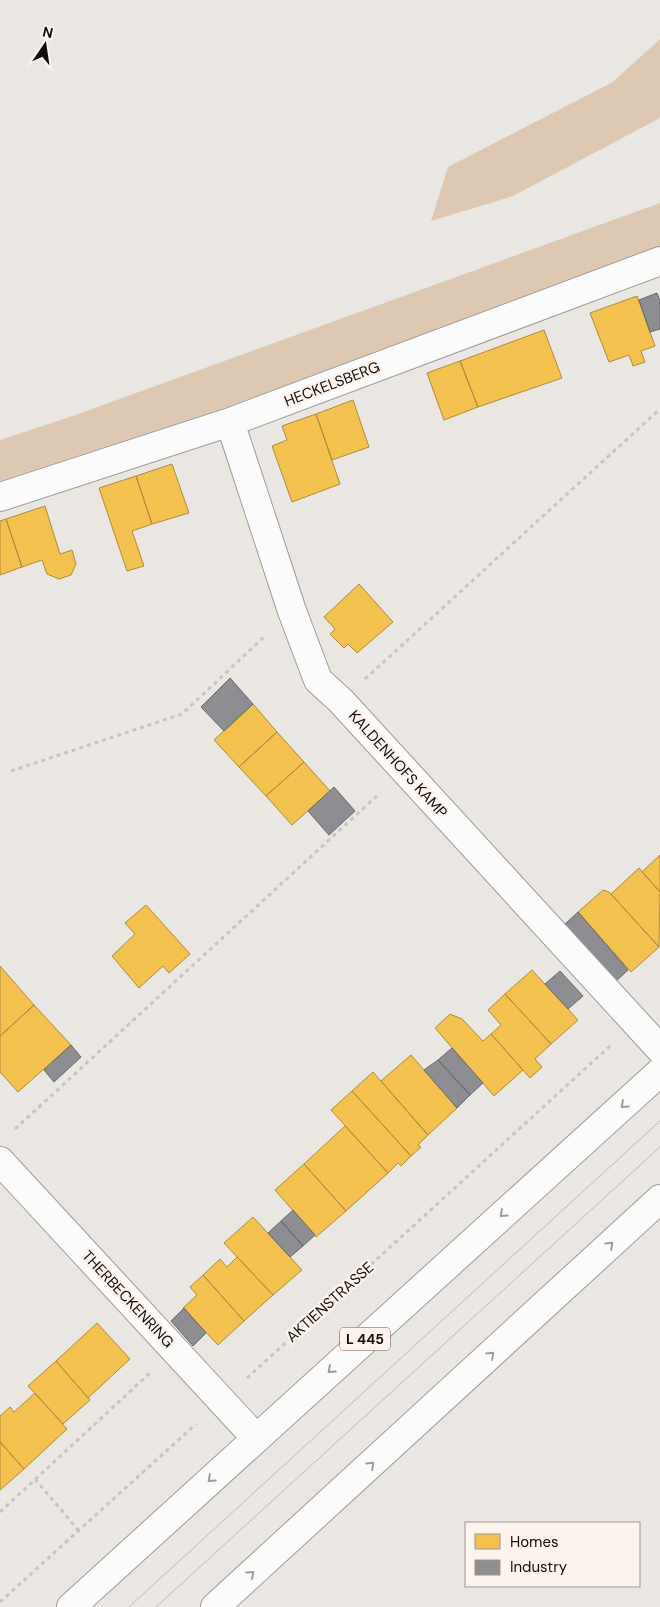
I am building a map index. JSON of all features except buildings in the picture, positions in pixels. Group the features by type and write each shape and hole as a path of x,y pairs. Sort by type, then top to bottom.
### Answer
{"street":[{"name":"HECKELSBERG","path":"0,497 230,422 660,261"},
{"name":"KALDENHOFS KAMP","path":"230,422 292,611 318,680 341,701 404,772 660,1049"},
{"name":"L 445","path":"71,1607 660,1072"},
{"name":"THERBECKENRING","path":"0,1161 256,1438"},
{"path":"215,1607 660,1199"}],"path":[{"path":"341,701 660,409"},
{"path":"11,771 182,714 292,611"},
{"path":"15,1130 404,772"},
{"name":"AKTIENSTRASSE","path":"0,1602 635,1023"},
{"path":"0,1512 175,1350"},
{"path":"35,1479 79,1531"}],"shaded area":[{"path":"660,39 660,118 513,196 431,221 448,167 613,82"},
{"path":"660,203 660,249 221,409 0,481 0,440 67,418"}],"tram line":[{"path":"129,1607 660,1121"},
{"path":"156,1607 660,1147"}]}
